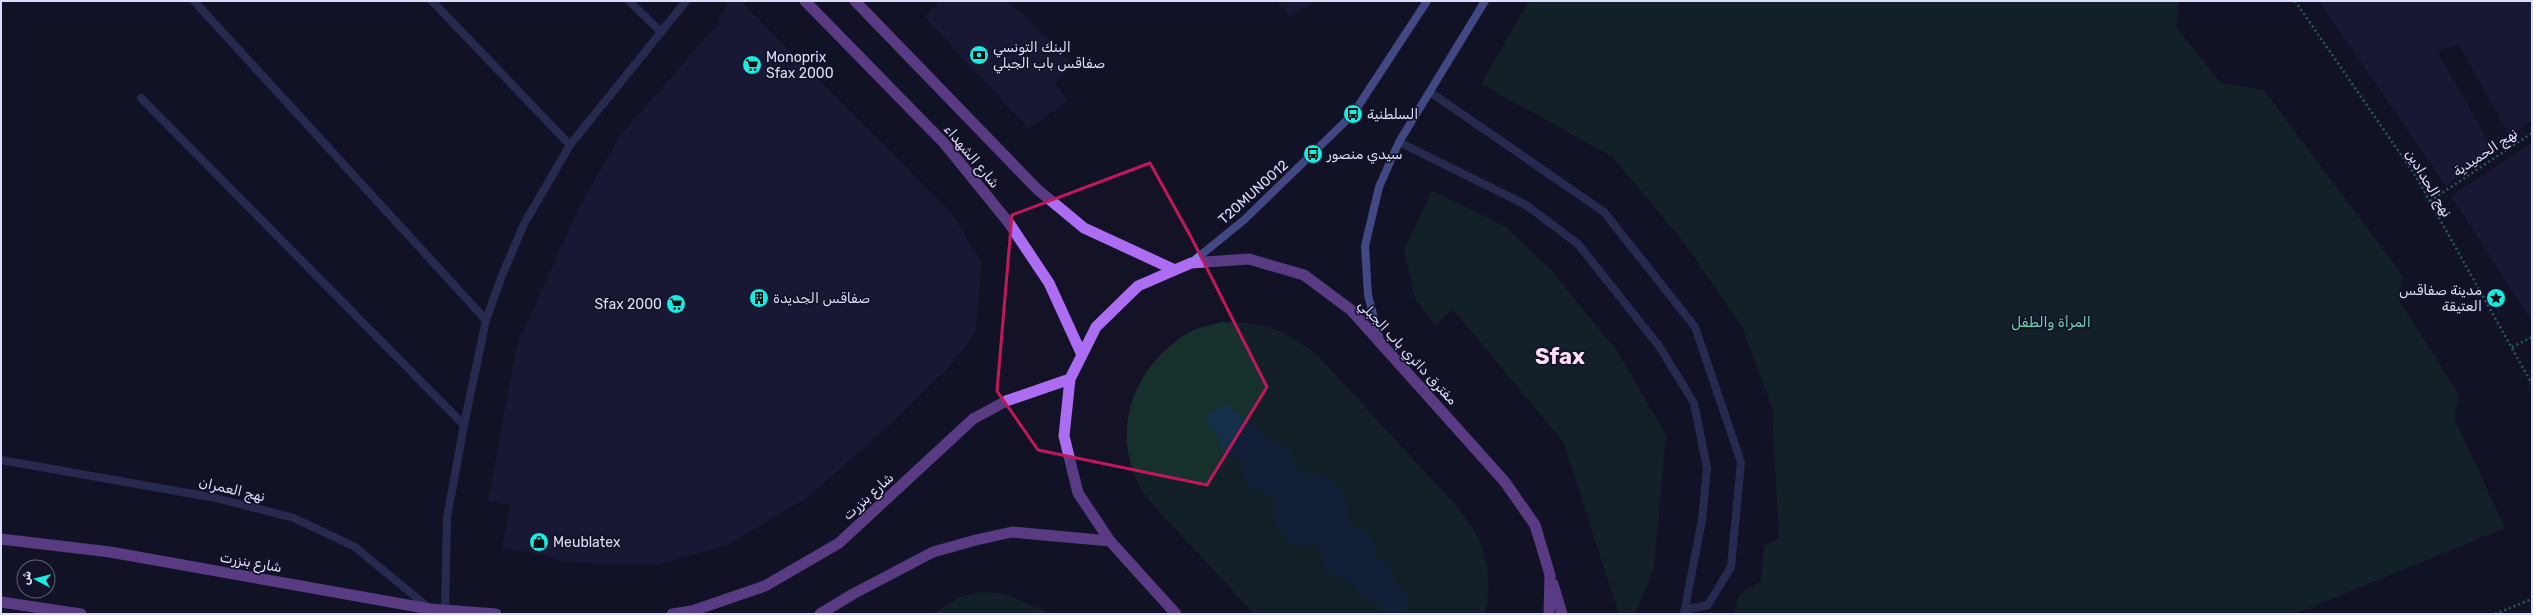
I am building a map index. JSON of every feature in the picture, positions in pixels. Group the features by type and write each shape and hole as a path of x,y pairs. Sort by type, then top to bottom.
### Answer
{"main road":[{"name":"شارع الشهداء","path":"805,1 944,143 1009,223 1049,283 1082,355"},
{"name":"شارع الشهداء","path":"856,1 1037,189 1084,228 1175,270"},
{"name":"T20MUN0012","path":"1191,263 1244,220 1353,114 1427,1"},
{"path":"1380,342 1368,295 1365,246 1379,187 1399,142 1485,1"},
{"name":"مفترق دائري باب الجبلي","path":"1176,614 1110,541 1078,493 1064,436 1070,379 1096,327 1138,286 1191,263 1249,259 1304,275 1351,310 1506,482 1535,524 1550,575 1549,614"},
{"name":"شارع بنزرت","path":"672,614 692,611 765,586 839,543 973,419 1006,401 1070,379"},
{"path":"820,614 852,594 933,552 976,540 1012,532 1110,541"},
{"name":"شارع بنزرت","path":"1,538 110,552 430,609 496,614"},
{"path":"1550,575 1562,614"},
{"path":"1,602 81,614"}],"street":[{"path":"194,1 486,320"},
{"path":"432,1 570,145"},
{"path":"630,1 660,32"},
{"path":"445,611 447,518 464,425 486,320 524,224 570,145 686,1"},
{"path":"1399,142 1526,205 1578,244 1663,352 1694,403 1707,468 1702,520 1684,612 1708,605 1731,567 1741,462 1695,327 1604,212 1430,92"},
{"path":"141,98 464,425"},
{"name":"نهج العمران","path":"1,460 216,498 294,518 355,547 430,609"}],"path":[{"name":"نهج الحدادين","path":"2295,1 2415,175 2532,384"},
{"name":"نهج الحميدية","path":"2430,201 2532,133"},
{"path":"2512,347 2532,337"},
{"path":"2495,614 2532,599"}],"highlighted area":[{"path":"1150,163 1191,237 1267,387 1207,485 1038,450 997,391 1012,215"}],"green space":[{"name":"المرأة والطفل","path":"1529,1 2179,1 2176,27 2221,83 2264,90 2402,275 2399,300 2459,395 2454,418 2505,528 2294,614 1734,614 1739,595 1761,581 1764,546 1779,538 1772,408 1743,328 1685,244 1613,157 1481,84"},
{"path":"1432,191 1504,226 1552,271 1617,351 1666,435 1654,567 1635,614 1619,614 1564,443 1453,309 1435,325 1415,299 1404,250"},
{"path":"1222,322 1252,324 1274,329 1294,339 1318,356 1459,509 1476,534 1485,556 1489,586 1484,614 1254,614 1156,508 1140,487 1129,458 1127,436 1128,416 1134,396 1143,378 1155,361 1170,346 1192,331"},
{"path":"979,592 1002,593 1052,614 933,614 958,598"}],"water":[{"path":"1228,405 1240,416 1257,425 1262,438 1276,441 1286,447 1293,456 1297,470 1319,474 1332,481 1337,486 1342,492 1345,500 1350,525 1361,529 1369,535 1376,556 1390,565 1396,584 1408,593 1408,603 1403,610 1395,613 1385,613 1375,601 1370,600 1360,594 1350,580 1330,573 1318,545 1297,545 1289,541 1282,534 1277,527 1274,517 1273,497 1270,494 1257,491 1248,484 1243,474 1242,460 1235,459 1226,454 1222,448 1220,438 1209,426 1209,415 1213,410"}],"building":[{"name":"صفاقس الجديدة","path":"728,1 741,1 952,214 982,263 975,334 948,368 896,419 809,496 727,545 655,565 563,562 541,554 502,548 510,505 488,501 517,345 580,206 620,136 717,25"},
{"path":"940,1 1008,1 1073,64 1055,84 1068,101 1028,128 925,17"},
{"path":"1277,1 1317,1 1289,16"},
{"path":"2319,1 2532,1 2532,120 2509,135 2459,44 2437,51 2494,151 2446,186"},
{"path":"2532,143 2532,321 2451,196"}],"place":[{"name":"البنك التونسي صفاقس باب الجبلي","path":"979,55"},
{"name":"Monoprix Sfax 2000","path":"752,65"},
{"name":"السلطنية","path":"1353,114"},
{"name":"سيدي منصور","path":"1313,154"},
{"name":"صفاقس الجديدة","path":"759,298"},
{"name":"مدينة صفاقس العتيقة","path":"2496,298"},
{"name":"Sfax 2000","path":"676,304"},
{"name":"Meublatex","path":"539,542"}],"district":[{"name":"Sfax","path":"1560,356"}]}
